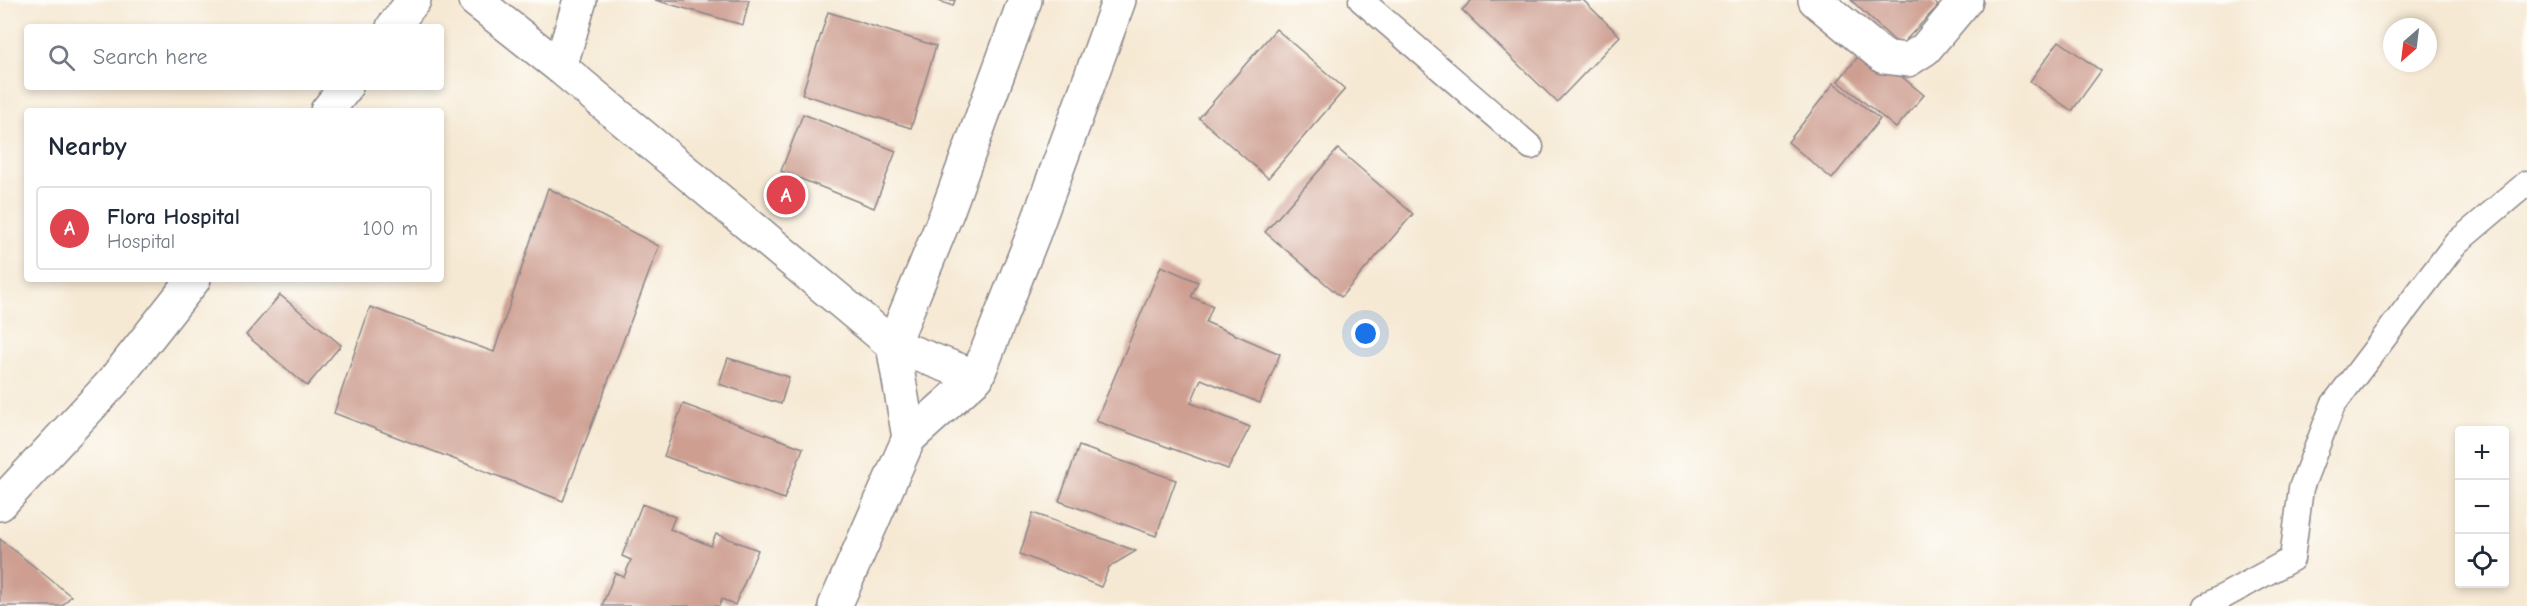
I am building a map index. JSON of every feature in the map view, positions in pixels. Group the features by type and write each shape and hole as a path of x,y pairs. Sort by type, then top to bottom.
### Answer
{"street":[{"path":"395,24 414,0"},
{"path":"475,0 561,67 893,345 977,376"},
{"path":"561,67 580,0"},
{"path":"909,438 893,345 946,215 1025,0"},
{"path":"835,606 909,438 977,376 1033,235 1119,0"},
{"path":"1815,0 1884,57 1908,60 1925,49 1966,0"},
{"path":"329,108 344,90"},
{"path":"0,504 113,382 192,282"}],"lane":[{"path":"1361,0 1531,147"},
{"path":"2206,606 2292,559 2301,488 2333,405 2456,243 2527,183"}],"building":[{"path":"655,0 749,0 743,25"},
{"path":"936,0 955,0 953,6"},
{"path":"1472,0 1583,0 1620,36 1557,102 1462,10"},
{"path":"1851,0 1932,0 1938,6 1900,46"},
{"path":"828,12 936,46 911,128 802,94"},
{"path":"1276,29 1345,89 1268,178 1199,118"},
{"path":"2059,41 2101,71 2072,111 2030,81"},
{"path":"1866,47 1924,95 1896,128 1838,81"},
{"path":"1834,83 1880,119 1832,179 1788,142"},
{"path":"803,114 896,151 874,208 781,171"},
{"path":"1338,149 1413,214 1341,297 1265,232"},
{"path":"548,188 659,246 563,501 334,413 370,307 494,352"},
{"path":"1161,266 1198,282 1191,297 1213,306 1206,322 1280,354 1260,403 1201,379 1191,403 1250,427 1228,469 1096,421"},
{"path":"280,295 341,345 307,386 246,335"},
{"path":"728,358 789,377 781,404 719,384"},
{"path":"683,404 803,448 784,499 664,456"},
{"path":"1079,446 1176,480 1156,536 1059,501"},
{"path":"642,504 675,517 670,529 711,546 716,534 758,550 735,605 722,599 719,606 602,606 615,573 624,577 631,560 622,556"},
{"path":"1033,513 1136,551 1109,567 1101,587 1020,554"},
{"path":"0,539 71,596 62,606 0,606"}],"place":[{"name":"Flora Hospital","path":"786,195"}]}
